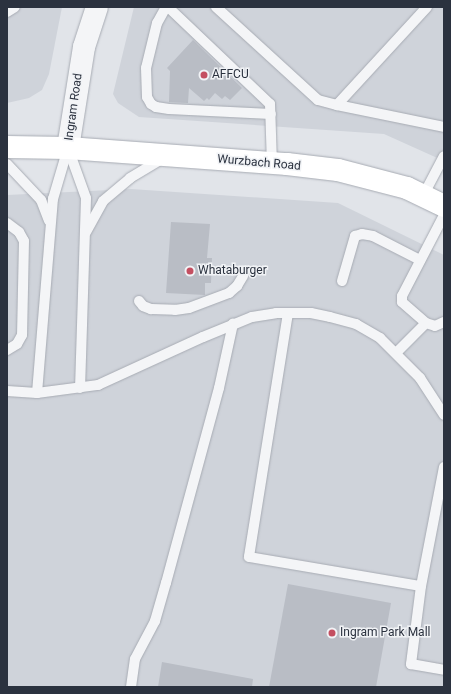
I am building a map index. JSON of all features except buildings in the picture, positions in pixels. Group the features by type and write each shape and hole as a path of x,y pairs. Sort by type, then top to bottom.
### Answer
{"main road":[{"name":"Ingram Road","path":"7,147 68,148"},
{"name":"Wurzbach Road","path":"68,148 272,163 338,170 407,188 444,206"}],"street":[{"name":"Ingram Road","path":"68,148 84,47 97,7"}],"lane":[{"path":"7,12 16,7"},
{"path":"271,114 169,109 156,106 147,97 146,68 157,23 167,7 270,104 271,114 272,163"},
{"path":"216,7 318,100 444,127"},
{"path":"337,105 427,7"},
{"path":"37,393 53,198 68,148"},
{"path":"68,148 86,198 80,388"},
{"path":"84,235 103,201 130,178 167,156"},
{"path":"423,196 444,156"},
{"path":"7,164 41,200 51,227"},
{"path":"444,215 402,296 402,302 426,322 435,326 444,322"},
{"path":"7,223 19,232 24,241 22,334 17,344 7,350"},
{"path":"342,281 355,236 362,234 373,236 420,260"},
{"path":"139,301 143,306 151,309 175,310 188,308 229,293 237,286 243,276"},
{"path":"7,391 37,393 98,385 233,324 252,317 288,313 330,316 356,324 380,338 420,378 441,402 444,415"},
{"path":"288,313 249,557 421,586"},
{"path":"396,353 426,322"},
{"path":"130,687 135,659 155,621 166,583 219,388 233,324"},
{"path":"444,467 421,586 411,664 444,670"}],"shaded area":[{"path":"7,7 62,7 49,74 42,90 29,98 7,103"},
{"path":"134,7 444,7 444,161 384,134 139,117 118,103 113,94"},
{"path":"131,189 338,203 444,255 444,687 7,687 7,195"}],"place":[{"name":"AFFCU","path":"204,75"},
{"name":"Whataburger","path":"190,271"},
{"name":"Ingram Park Mall","path":"332,633"}]}
